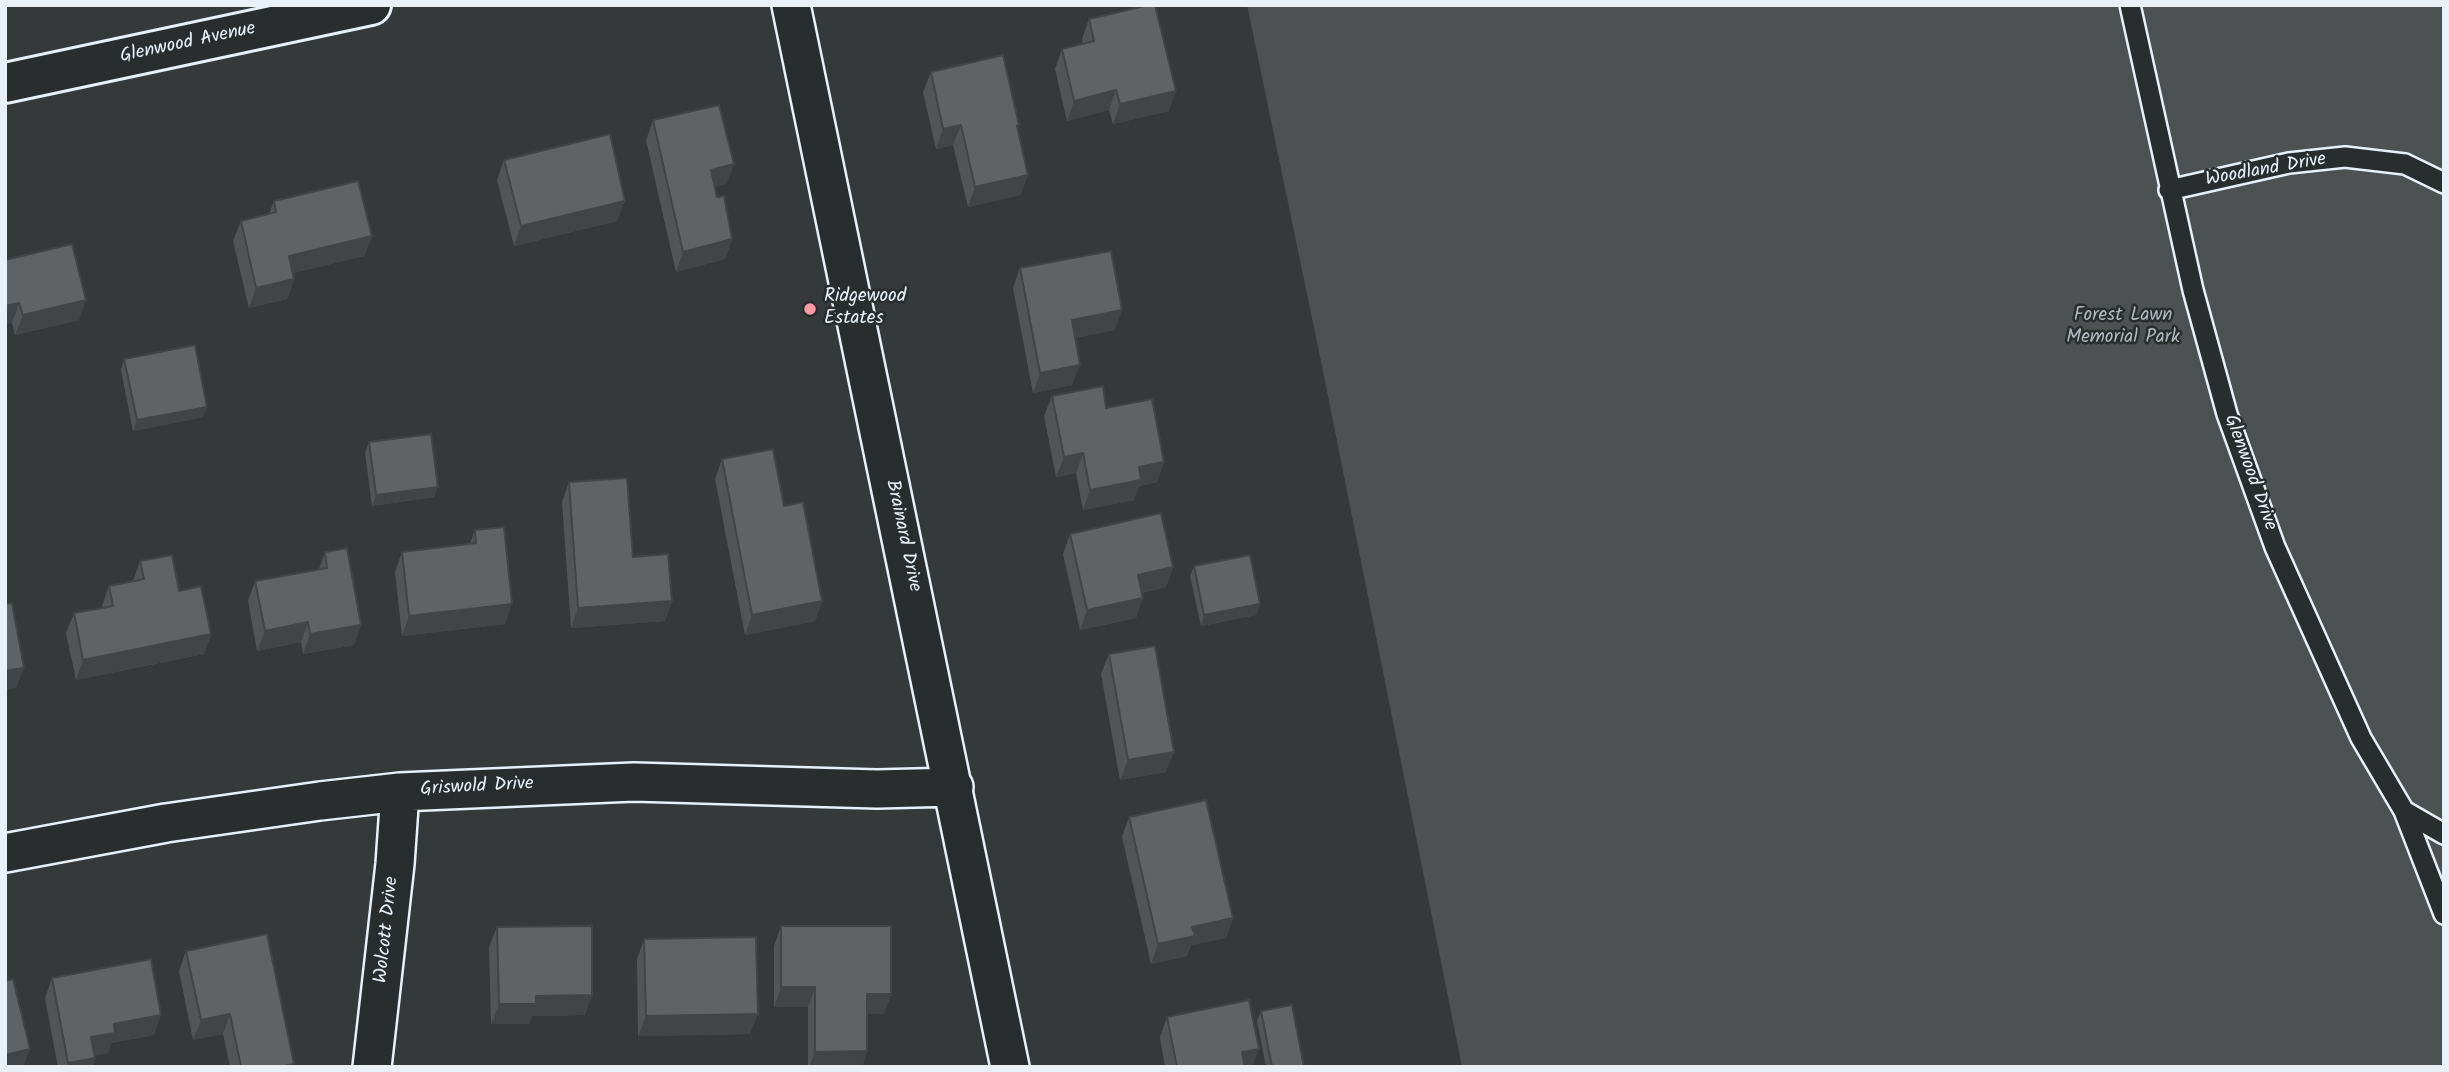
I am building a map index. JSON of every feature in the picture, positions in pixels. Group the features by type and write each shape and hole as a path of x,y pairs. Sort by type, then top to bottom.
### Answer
{"street":[{"name":"Glenwood Avenue","path":"5,83 371,5"},
{"name":"Brainard Drive","path":"791,5 1010,1067"},
{"name":"Griswold Drive","path":"5,853 166,823 320,800 400,792 634,782 875,789 954,787"},
{"name":"Wolcott Drive","path":"372,1067 395,863 400,792"}],"lane":[{"name":"Glenwood Drive","path":"2130,5 2169,190 2227,414 2276,547 2361,738 2404,811 2444,914"},
{"name":"Woodland Drive","path":"2169,190 2289,163 2345,157 2405,164 2444,183"},
{"path":"2404,811 2444,834"}],"green space":[{"name":"Forest Lawn Memorial Park","path":"1247,5 2444,5 2444,1067 1462,1067"}],"building":[{"path":"1155,5 1176,91 1120,104 1116,90 1074,101 1062,49 1094,41 1089,19"},
{"path":"1003,55 1028,175 975,187 961,125 943,129 931,72"},
{"path":"719,105 734,164 711,170 717,197 724,196 732,239 683,252 653,120"},
{"path":"610,134 625,201 521,226 504,160"},
{"path":"358,181 372,236 289,256 294,279 256,288 241,221 276,212 274,201"},
{"path":"72,244 86,300 23,315 19,303 5,306 5,260"},
{"path":"1111,251 1122,310 1072,320 1080,365 1040,373 1020,268"},
{"path":"195,345 207,407 137,420 124,359"},
{"path":"1103,386 1106,408 1152,399 1164,462 1139,467 1141,480 1090,490 1083,453 1064,457 1052,396"},
{"path":"431,434 438,487 376,495 369,442"},
{"path":"773,449 784,506 803,502 822,601 752,615 722,459"},
{"path":"627,478 633,557 668,554 672,601 578,608 569,482"},
{"path":"1161,513 1173,567 1138,575 1143,598 1087,610 1070,534"},
{"path":"504,527 512,604 409,616 402,552 476,543 475,530"},
{"path":"347,548 361,625 310,634 308,622 265,631 255,581 327,568 325,552"},
{"path":"172,555 179,591 201,586 211,634 83,660 74,613 113,606 109,586 144,579 140,561"},
{"path":"1250,555 1260,604 1204,615 1194,566"},
{"path":"12,603 24,668 5,671 5,604"},
{"path":"1155,646 1174,752 1128,760 1109,654"},
{"path":"1206,800 1233,918 1192,927 1195,936 1158,944 1129,817"},
{"path":"592,926 592,995 536,996 536,1004 499,1004 497,927"},
{"path":"781,926 891,926 891,994 867,994 867,1051 815,1052 815,987 781,987"},
{"path":"267,934 294,1064 280,1067 241,1067 230,1014 201,1020 186,951"},
{"path":"756,937 758,1014 646,1016 644,939"},
{"path":"151,959 161,1015 114,1024 115,1033 91,1037 95,1058 68,1063 52,978"},
{"path":"13,979 30,1049 5,1055 5,981"},
{"path":"1249,1000 1259,1049 1242,1052 1245,1067 1177,1067 1167,1017"},
{"path":"1292,1005 1304,1067 1272,1067 1261,1011"}],"place":[{"name":"Ridgewood Estates","path":"810,309"}]}
